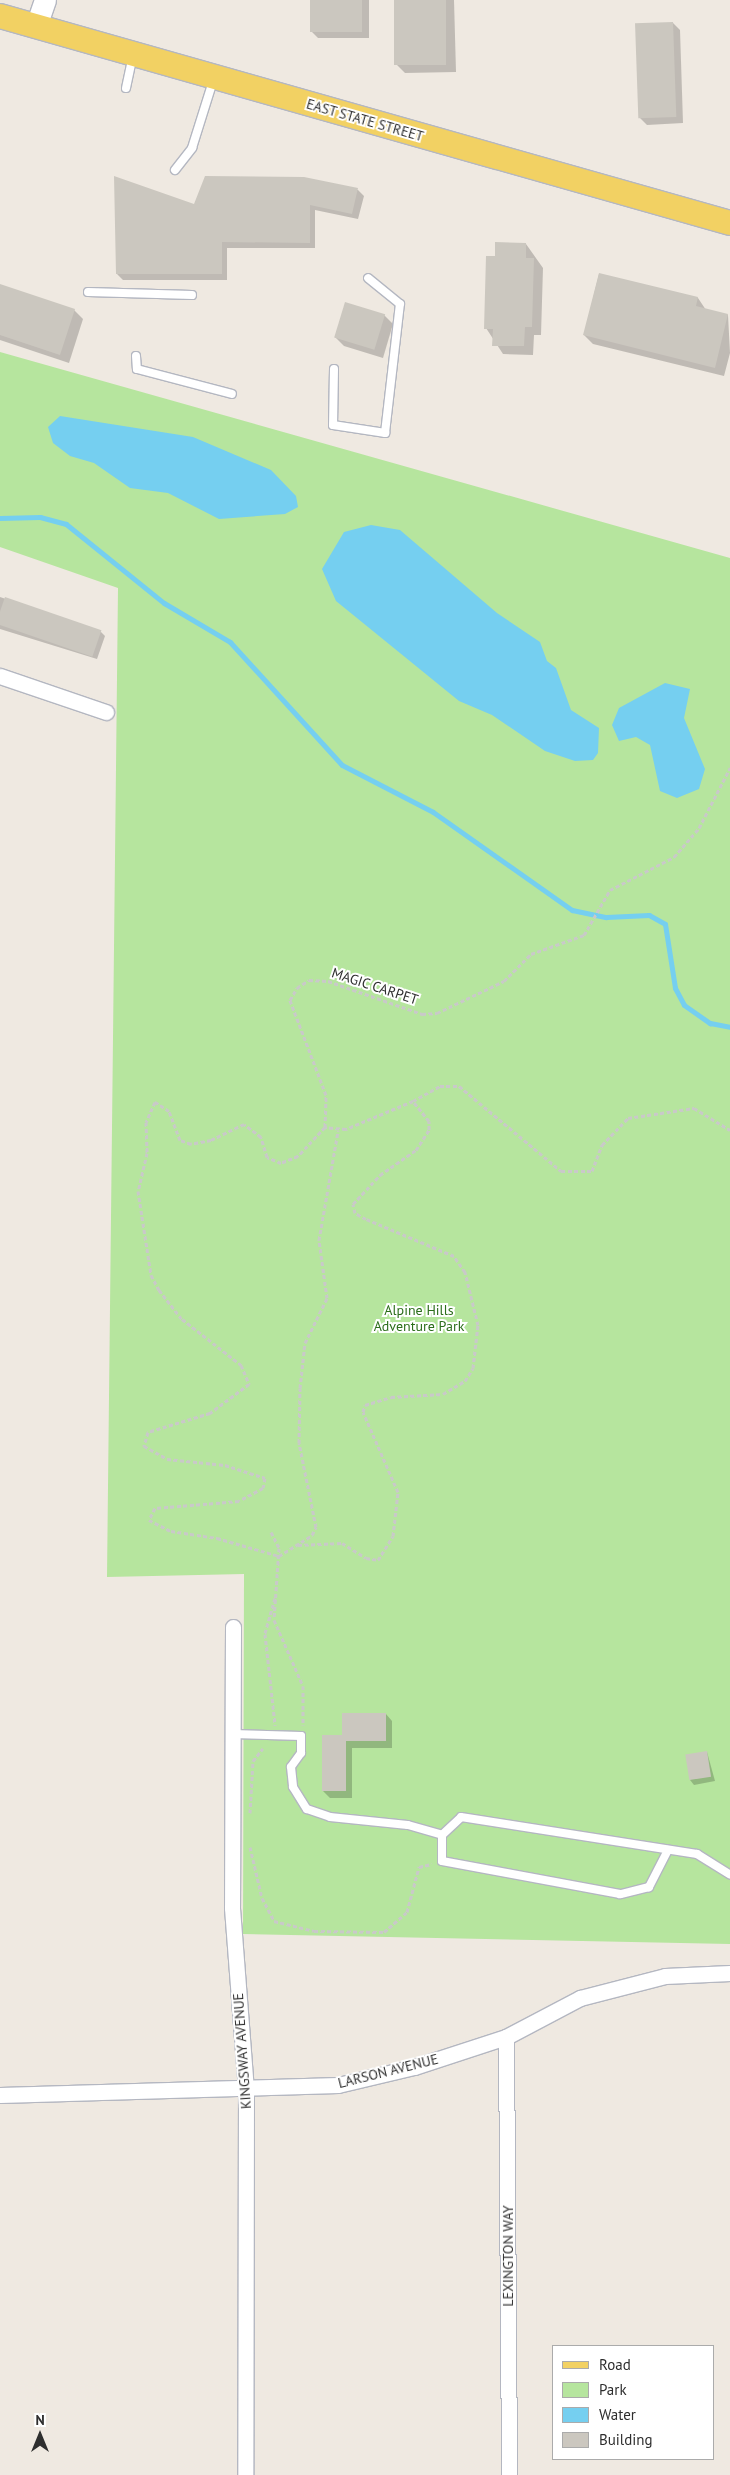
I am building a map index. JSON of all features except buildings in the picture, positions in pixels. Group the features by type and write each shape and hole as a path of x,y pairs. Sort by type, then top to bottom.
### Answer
{"main road":[{"name":"EAST STATE STREET","path":"0,16 730,223"}],"street":[{"path":"36,26 45,0"},
{"path":"0,676 106,712"},
{"name":"KINGSWAY AVENUE","path":"233,1627 232,1908 246,2091 245,2475"},
{"name":"LARSON AVENUE","path":"0,2095 246,2091 338,2085 414,2067 506,2037 580,1998 665,1976 730,1973"},
{"name":"LEXINGTON WAY","path":"506,2037 509,2475"}],"lane":[{"path":"126,88 134,54"},
{"path":"175,170 192,148 214,77"},
{"path":"334,370 334,425 385,433 400,304 368,278"},
{"path":"88,292 192,296"},
{"path":"136,356 137,369 232,394"},
{"path":"233,1734 301,1736 301,1753 291,1767 293,1787 307,1809 330,1817 408,1826 442,1834"},
{"path":"668,1850 649,1887 620,1894 442,1861 442,1834 461,1817 697,1854 730,1875"}],"path":[{"name":"MAGIC CARPET","path":"326,1127 326,1094 290,1000 297,988 309,980 328,981 422,1014 437,1013 504,981 531,954 570,943 590,926 598,904 610,890 674,857 687,844 730,768"},
{"path":"338,1131 319,1240 327,1298 305,1344 300,1388 299,1443 316,1527 298,1545 279,1556 217,1538 171,1531 149,1520 155,1508 238,1500 263,1488 265,1478 225,1465 167,1459 144,1446 148,1432 210,1413 249,1384 241,1365 182,1319 151,1275 138,1191 147,1153 146,1122 155,1102 163,1105 180,1140 191,1144 211,1140 244,1124 261,1137 267,1157 281,1163 298,1156 326,1127 338,1131 413,1101 440,1086 459,1086 561,1171 592,1171 602,1144 628,1118 694,1108 730,1130"},
{"path":"298,1545 342,1543 366,1558 378,1560 386,1552 394,1536 398,1492 363,1412 365,1405 391,1397 443,1394 464,1381 477,1351 478,1325 464,1272 454,1256 366,1219 356,1213 353,1204 380,1175 416,1150 427,1135 429,1121 413,1101"},
{"path":"271,1532 279,1556 274,1620 303,1686 301,1736"}],"green space":[{"name":"Alpine Hills Adventure Park","path":"0,352 730,558 730,1944 243,1934 244,1574 107,1577 118,588 0,547"}],"water":[{"path":"60,416 193,437 271,470 296,496 298,507 285,514 219,519 168,493 130,488 94,463 70,456 53,443 48,427"},
{"path":"371,525 400,530 497,613 540,642 547,661 556,668 571,710 599,728 598,753 593,760 575,761 545,751 492,715 459,701 336,601 322,569 344,532"},
{"path":"665,683 690,689 684,718 705,769 699,789 677,798 660,791 650,745 636,737 619,741 612,725 619,708"}],"waterway":[{"path":"0,518 40,517 66,524 164,603 230,642 342,765 433,812 572,910 606,917 649,915 665,924 675,988 684,1005 710,1023 730,1027"}]}
